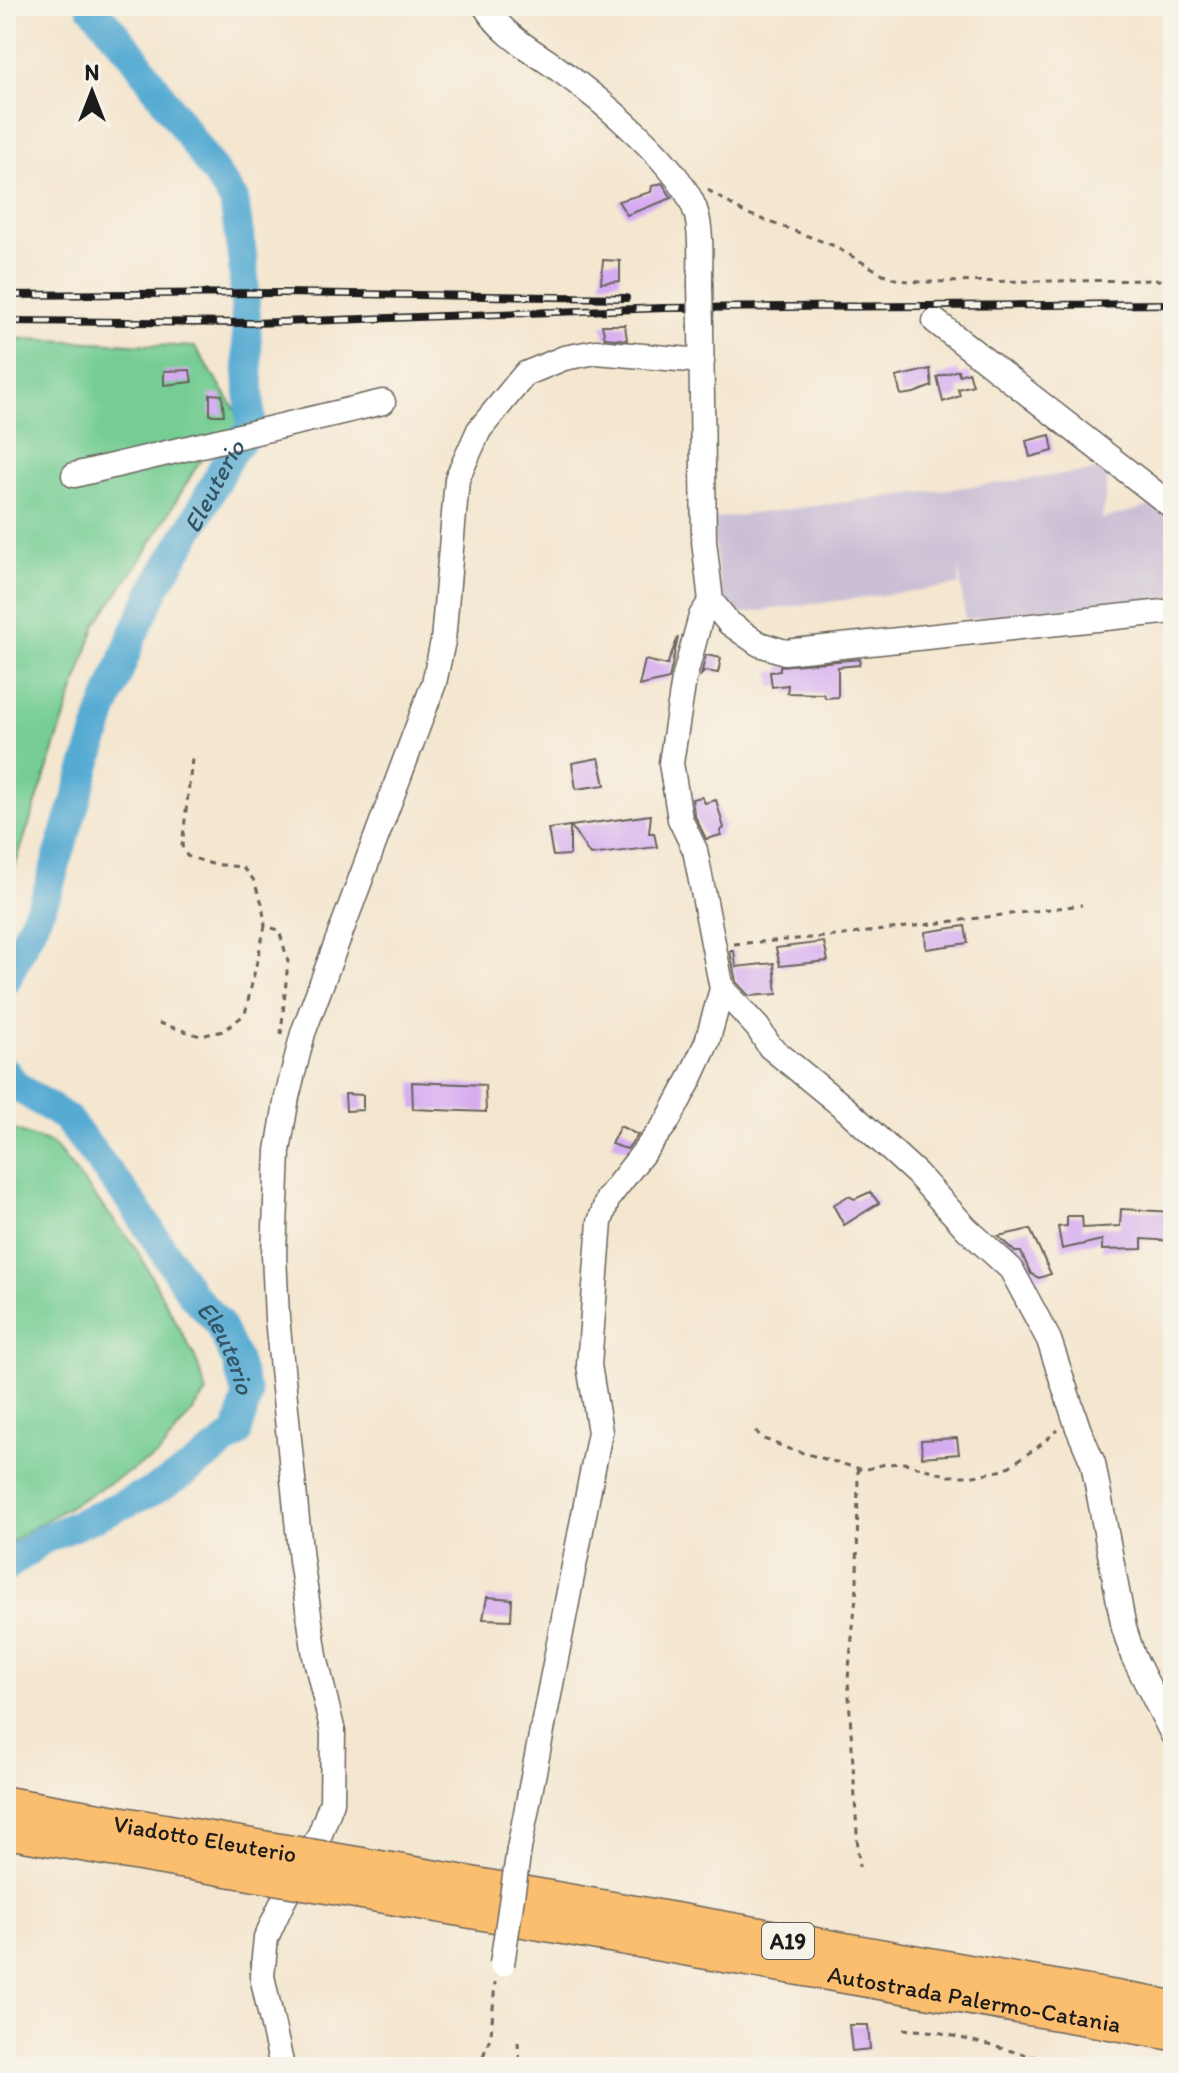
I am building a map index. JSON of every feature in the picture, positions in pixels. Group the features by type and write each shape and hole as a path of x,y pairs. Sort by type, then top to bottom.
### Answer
{"highway":[{"name":"Viadotto Eleuterio","path":"6,1804 400,1885"},
{"name":"Viadotto Eleuterio","path":"6,1831 400,1885"},
{"name":"Autostrada Palermo-Catania","path":"400,1885 1173,2008"},
{"name":"Autostrada Palermo-Catania","path":"400,1885 1173,2033"}],"street":[{"path":"485,6 496,25 583,87 658,157 685,188 696,214 700,235 704,541 711,601 729,623 759,644 785,652 1173,611"},
{"path":"935,321 1173,507"},
{"path":"282,2067 262,1976 266,1938 320,1834 332,1802 333,1732 315,1656 301,1560 277,1318 274,1254 278,1151 287,1097 303,1033 434,683 443,641 457,479 479,430 525,374 564,358 596,352 702,361"},
{"path":"74,475 383,402"},
{"path":"502,1964 546,1697 600,1432 589,1365 600,1222 608,1198 667,1122 682,1095 707,1042 722,989 695,850 677,807 671,763 684,679 701,616 711,601"},
{"path":"722,989 758,1028 770,1047 846,1109 916,1173 967,1229 1011,1269 1049,1340 1076,1423 1093,1463 1128,1642 1173,1735"}],"path":[{"path":"701,186 743,212 832,245 898,280 1173,280"},
{"path":"159,1023 200,1036 224,1031 245,1014 265,926 262,903 253,879 242,867 212,864 187,856 182,846 192,759"},
{"path":"715,946 836,936 1082,905"},
{"path":"265,926 279,930 288,961 280,1040"},
{"path":"755,1431 764,1439 789,1449 864,1470 905,1463 949,1476 1004,1470 1039,1446 1054,1431 1076,1423"},
{"path":"858,1468 857,1586 848,1679 859,1867"},
{"path":"479,2067 491,2035 493,1987 502,1964"},
{"path":"903,2029 938,2032 1073,2067"},
{"path":"518,2042 520,2067"}],"shaded area":[{"path":"1109,469 1102,519 1155,505 1173,518 1173,597 965,619 959,565 959,585 736,614 722,600 711,519"}],"green space":[{"path":"6,338 195,347 242,420 198,464 142,558 96,624 6,893"},
{"path":"6,1127 53,1144 136,1248 195,1357 207,1393 158,1455 24,1533 6,1547"}],"building":[{"path":"662,183 672,198 627,215 618,201 651,192 652,186"},
{"path":"603,260 620,261 620,281 601,283"},
{"path":"602,325 625,325 627,340 605,338"},
{"path":"930,369 932,386 901,395 896,377"},
{"path":"190,370 192,382 164,385 164,371"},
{"path":"958,370 959,375 969,372 973,385 958,389 960,396 943,402 937,377"},
{"path":"210,394 222,395 224,415 210,415"},
{"path":"1050,435 1053,451 1030,457 1026,441"},
{"path":"678,637 669,679 639,686 645,660 667,665"},
{"path":"706,655 721,658 718,673 705,671 701,675"},
{"path":"860,659 859,665 838,667 838,697 787,693 788,685 772,687 770,672 780,671 780,666"},
{"path":"599,758 605,785 576,789 572,763"},
{"path":"702,797 705,803 716,800 724,828 720,831 721,835 706,839 694,814 692,799"},
{"path":"651,815 649,833 654,833 657,847 590,855 571,826"},
{"path":"570,826 570,855 553,856 548,829"},
{"path":"965,926 968,943 926,949 925,932"},
{"path":"824,942 828,961 780,966 776,948"},
{"path":"730,951 734,951 736,967 774,963 777,994 749,996 736,982"},
{"path":"412,1082 485,1085 486,1112 413,1109"},
{"path":"345,1094 363,1095 363,1110 346,1111"},
{"path":"620,1126 638,1135 627,1149 611,1144"},
{"path":"870,1192 879,1203 844,1225 833,1205 848,1196 855,1199"},
{"path":"1121,1209 1173,1212 1173,1241 1142,1239 1142,1249 1102,1250 1102,1240 1062,1249 1058,1227 1067,1226 1067,1216 1082,1216 1083,1228 1120,1226"},
{"path":"1030,1229 1051,1274 1039,1278 1031,1274 1021,1252 1015,1252 998,1236"},
{"path":"957,1438 959,1454 922,1457 921,1440"},
{"path":"487,1597 512,1599 511,1620 483,1619"},
{"path":"849,2025 868,2025 870,2049 852,2051"}],"waterway":[{"name":"Eleuterio","path":"6,980 46,896 103,713 132,637 157,584 230,454 251,428 243,262 234,200 132,54 91,6"},
{"name":"Eleuterio","path":"6,1072 15,1085 66,1118 133,1204 191,1293 218,1322 237,1362 247,1396 237,1434 187,1471 153,1491 42,1540 6,1567"}],"railway":[{"path":"6,295 282,293 626,298"},
{"path":"6,321 254,323 664,308 1173,304"}]}
